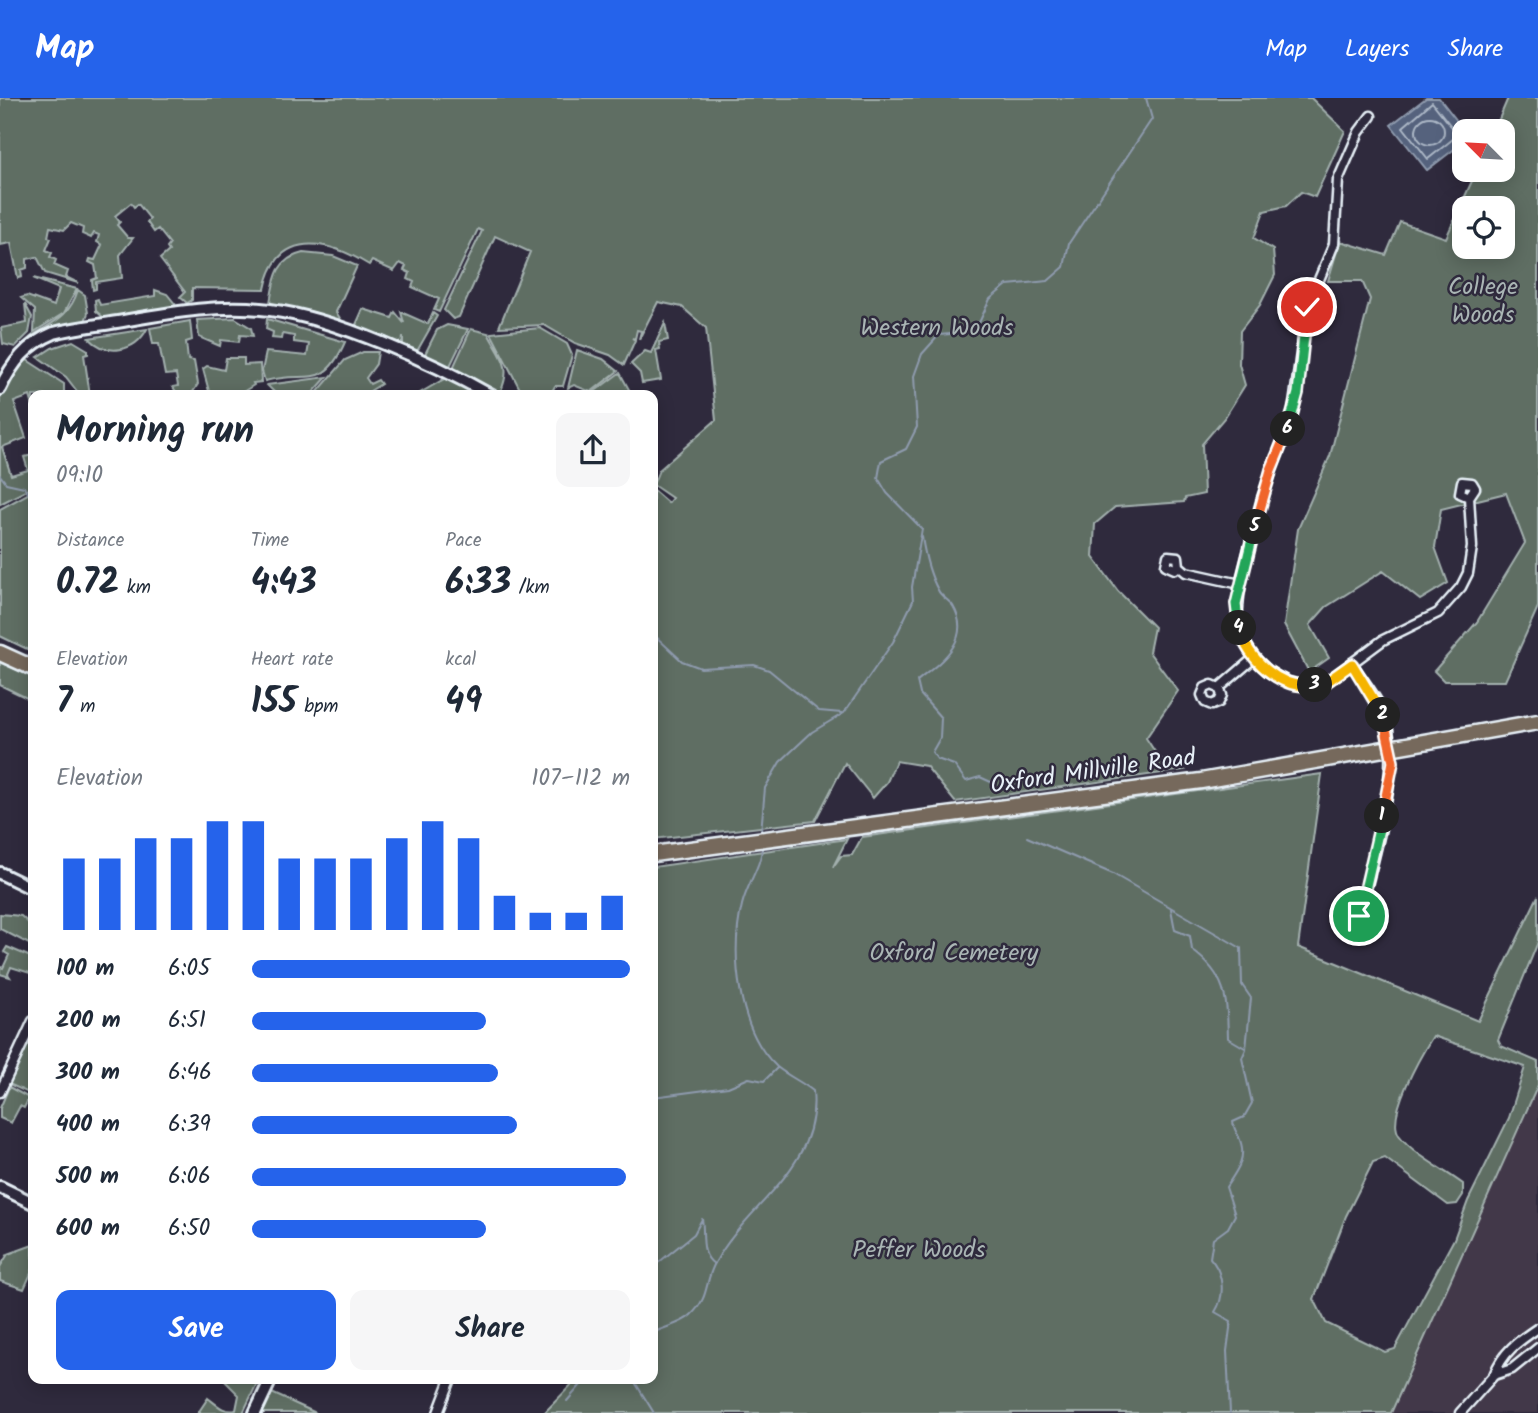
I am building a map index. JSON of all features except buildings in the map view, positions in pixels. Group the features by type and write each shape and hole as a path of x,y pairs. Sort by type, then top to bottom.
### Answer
{"highway":[{"path":"0,644 28,658"},
{"path":"0,653 28,666"},
{"name":"Oxford Millville Road","path":"658,853 1201,781 1538,722"}],"street":[{"path":"1371,116 1359,132 1338,180 1334,244 1307,307 1293,412 1262,498 1240,584 1237,621 1242,638 1254,658 1269,672 1288,682 1307,686 1325,683 1383,640 1438,613 1461,587 1468,573 1472,547 1469,497"},
{"path":"0,389 22,353 41,338 67,330 193,309 228,307 290,313 352,332 479,390"},
{"path":"1179,566 1186,572 1240,584"},
{"path":"1219,688 1254,658"},
{"path":"1352,664 1382,710 1392,749 1392,774 1359,916"},
{"path":"0,873 28,887"},
{"path":"0,1092 28,1032"},
{"path":"0,1187 28,1201"},
{"path":"1460,1413 1494,1375 1500,1359 1513,1345 1538,1328"},
{"path":"1494,1375 1512,1369 1538,1348"},
{"path":"255,1413 269,1384"},
{"path":"438,1413 448,1384"}],"shaded area":[{"path":"1538,1085 1538,1413 1391,1413 1472,1233"}],"green space":[{"name":"Western Woods","path":"0,98 1311,98 1345,131 1315,197 1301,192 1286,206 1264,211 1254,238 1273,250 1275,275 1260,305 1240,331 1239,364 1245,385 1225,417 1202,444 1204,494 1185,498 1184,502 1115,507 1095,524 1093,557 1118,591 1154,627 1149,652 1178,691 1146,738 1159,758 1184,770 955,802 926,766 896,761 887,782 873,798 845,763 815,821 658,838 658,494 668,503 672,498 658,488 658,472 716,420 706,328 682,307 658,302 639,339 641,331 637,330 635,339 632,338 635,340 624,365 610,355 575,343 544,325 499,327 530,252 495,236 459,317 453,319 444,310 482,231 478,229 439,312 434,310 439,299 412,287 414,282 408,279 410,273 404,270 406,266 400,263 394,271 372,261 369,265 337,249 321,245 292,248 280,256 271,270 265,289 192,288 192,300 187,303 180,297 185,292 160,259 169,251 167,248 170,244 158,229 154,232 147,222 150,219 138,204 134,207 131,203 115,216 120,222 117,225 128,238 133,238 120,255 122,278 96,282 96,289 93,290 92,280 97,278 95,265 89,262 90,259 95,260 102,245 97,242 99,235 94,233 91,238 82,234 83,228 71,223 64,230 50,227 48,237 51,238 46,250 52,253 50,257 56,260 54,265 68,271 66,277 78,283 45,273 37,257 27,259 27,268 21,270 22,277 18,278 11,243 0,245"},
{"name":"College Woods","path":"1508,98 1538,98 1538,607 1505,681 1444,681 1434,671 1477,622 1525,543 1506,493 1441,509 1435,547 1448,583 1420,600 1383,571 1326,607 1310,625 1329,658 1309,672 1284,625 1298,529 1330,456 1370,299 1362,281 1328,281 1340,241 1386,255 1400,222 1446,238 1452,225 1452,259 1515,259 1515,196 1465,196 1472,182 1516,182 1516,119 1499,119"},
{"path":"303,253 333,256 357,266 336,312 343,323 313,312 270,303 278,271 287,260"},
{"path":"33,278 77,289 64,313 34,332 35,310 21,298 27,296 54,306 59,289"},
{"path":"78,290 85,295 88,313 85,321 19,349 66,312"},
{"path":"155,290 167,294 175,304 173,308 104,318 96,311 95,300 98,299 100,305 155,296"},
{"path":"25,304 32,317 29,333 15,347 3,344 1,328 27,323"},
{"path":"363,309 392,318 395,312 404,323 401,312 428,324 433,313 437,316 416,353 403,347 403,336 402,347 355,327"},
{"path":"235,318 251,328 253,336 240,335 239,342 221,340 220,346 199,337 197,320"},
{"path":"267,319 345,342 337,358 321,374 265,381 262,371 266,352 307,356 309,344 294,342 294,336 282,334 281,339 272,338 273,332 266,329"},
{"path":"190,321 192,340 186,342 188,360 194,361 198,384 194,390 175,390 173,387 178,386 176,374 165,375 159,344 153,344 150,328"},
{"path":"665,323 668,340 659,342 660,349 656,350 661,380 642,383 640,373 631,364 645,351 651,353"},
{"path":"447,325 468,329 449,368 424,356 437,330"},
{"path":"540,328 567,344 572,355 563,386 555,386 553,390 520,390 491,333"},
{"path":"147,329 135,343 120,349 104,348 89,338"},
{"path":"471,329 488,333 504,362 504,383 501,390 494,390 452,370"},
{"path":"73,341 88,350 88,354 84,355 89,390 76,390 66,377 38,357 52,348"},
{"path":"577,350 603,359 618,371 594,390 574,385 568,388"},
{"path":"363,352 378,352 376,364 366,378 370,384 378,380 381,384 372,390 319,390 345,360"},
{"path":"226,358 244,358 244,365 260,364 261,382 253,383 254,385 246,390 209,390 203,369 207,366 224,370"},
{"path":"27,360 64,384 64,390 28,390 28,397 14,402 26,438 2,447 11,475 28,470 28,490 0,504 0,399 22,361"},
{"path":"620,373 629,390 597,390"},
{"path":"327,377 315,390 272,390 267,385"},
{"path":"446,378 471,390 425,390"},
{"path":"28,494 28,650 0,636 0,509"},
{"path":"0,662 28,675 28,699 0,685"},
{"path":"1322,774 1298,947 1478,1021 1538,896 1538,942 1498,1040 1501,1046 1538,1062 1538,1085 1391,1413 544,1413 572,1384 658,1384 658,866 847,839 833,867 841,856 852,855 862,837","holes":["1433,1036 1525,1067 1509,1118 1468,1201 1454,1239 1395,1349 1385,1352 1326,1323 1314,1299 1346,1216 1373,1162 1385,1158 1448,1205 1457,1204 1463,1195 1463,1184 1413,1149 1399,1135 1396,1126 1397,1114 1407,1085"]},
{"path":"0,914 21,916 28,922 28,943 0,929"},
{"path":"7,947 28,956 28,972 11,967 8,974 10,977 0,974 0,967 3,968 9,955 4,952"},
{"path":"28,1044 28,1093 9,1084"},
{"path":"9,1087 28,1097 24,1108 20,1106 11,1123 0,1118 0,1108"},
{"path":"28,1247 28,1280 24,1289 0,1281 0,1267 8,1254"},
{"path":"228,1384 257,1384 243,1413 198,1413 208,1398 224,1409 236,1410 239,1395"},
{"path":"265,1390 316,1413 255,1413"}],"water":[{"path":"1426,98 1439,98 1456,119 1452,119 1452,151 1427,170 1391,125"}],"waterway":[{"path":"761,832 765,788 780,762 812,732 844,713 893,642 913,601 912,587 922,529 887,493 878,478 881,461 906,449 917,427 914,376 922,354 939,335 962,333 978,325 990,299 1007,285 1048,281 1064,267 1069,243 1152,119 1146,98"},
{"path":"0,475 6,483 24,487 28,493"},
{"path":"922,537 932,578 939,592 953,606 959,629 957,640 944,658 917,681 920,694 941,718 940,738 932,752 937,759 954,765 966,781 980,777 993,783"},
{"path":"658,639 682,661 701,668 754,665 769,670 819,711 842,713"},
{"path":"1027,837 1113,874 1241,948 1242,985 1251,998 1246,1049 1242,1058 1252,1103 1244,1117 1233,1122 1242,1149 1239,1167 1226,1187 1235,1215 1228,1228 1213,1239 1210,1258 1218,1270 1222,1284 1221,1298 1215,1312 1231,1321 1227,1351 1230,1413"},
{"path":"658,1331 683,1321 697,1308 715,1263 729,1242 794,1164 806,1142 812,1118 813,1091 777,1067 764,1052 753,1033 740,991 738,925 747,889 760,859 762,845"},
{"path":"1171,909 1175,930 1190,936 1192,950 1219,979 1227,1011 1228,1038 1245,1048"},
{"path":"658,1096 728,1087 749,1078 764,1081 777,1068"},
{"path":"658,1263 694,1234 702,1219 704,1249 714,1264"},
{"path":"567,1401 582,1384"},
{"path":"636,1384 654,1413"}],"route":[{"path":"1307,307 1298,393 1262,498 1240,584 1236,604 1237,621 1242,638 1254,658 1269,672 1288,682 1307,686 1325,683 1352,664 1382,710 1390,735 1392,774 1359,916"}],"park label":[{"name":"Oxford Cemetery","path":"954,953"},
{"name":"Peffer Woods","path":"919,1250"}]}
